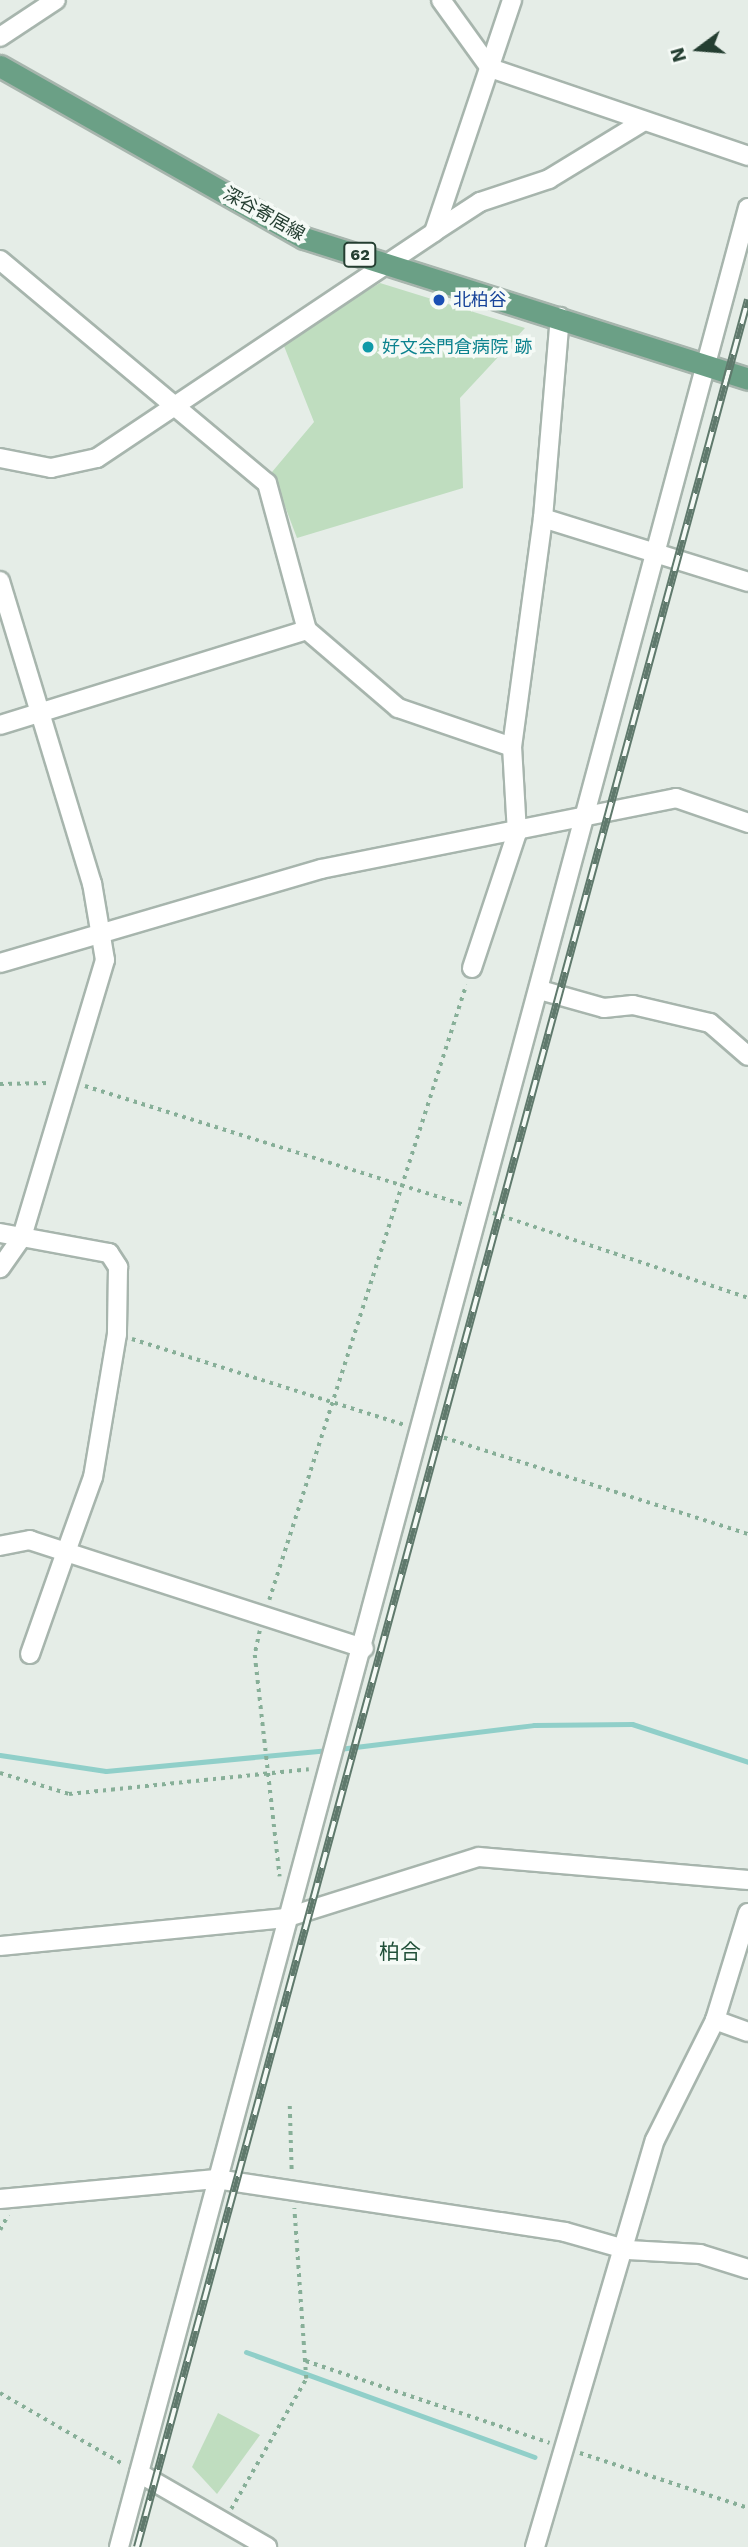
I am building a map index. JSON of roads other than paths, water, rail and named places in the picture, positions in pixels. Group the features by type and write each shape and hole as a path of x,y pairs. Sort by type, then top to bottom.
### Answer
{"main road":[{"name":"深谷寄居線","path":"0,66 304,238 748,379"}],"street":[{"path":"0,37 56,0"},
{"path":"440,0 490,68 748,156"},
{"path":"434,232 512,0"},
{"path":"0,458 51,468 97,458 480,202 549,179 644,121"},
{"path":"119,2547 285,1918 364,1648 423,1431 704,364 748,208"},
{"path":"0,260 170,408 267,483 307,630 398,708 512,747"},
{"path":"472,968 517,833 512,747 543,518 559,317"},
{"path":"543,518 748,582"},
{"path":"0,581 105,931 105,960 73,1083 22,1237 0,1268"},
{"path":"0,725 307,630"},
{"path":"0,963 321,869 517,833 586,815 676,798 748,823"},
{"path":"540,990 604,1007 633,1005 710,1023 748,1056"},
{"path":"0,1233 115,1259 117,1334 93,1477 30,1654"},
{"path":"0,1546 30,1540 364,1648"},
{"path":"0,1946 285,1918 479,1857 748,1880"},
{"path":"535,2547 628,2250 655,2140 715,2021 748,1913"},
{"path":"715,2021 748,2032"},
{"path":"0,2199 216,2179 293,2194 565,2232 628,2250 699,2254 748,2269"},
{"path":"139,2473 225,2520 267,2547"}],"waterway":[{"path":"339,1749 534,1725 632,1724 748,1762"},
{"path":"0,1755 106,1771 329,1750"},
{"path":"246,2352 535,2457"}],"railway":[{"path":"137,2547 748,300"}],"place":[{"name":"北柏谷","path":"439,300"},
{"name":"好文会門倉病院 跡","path":"368,347"}],"district":[{"name":"柏合","path":"400,1952"}]}
